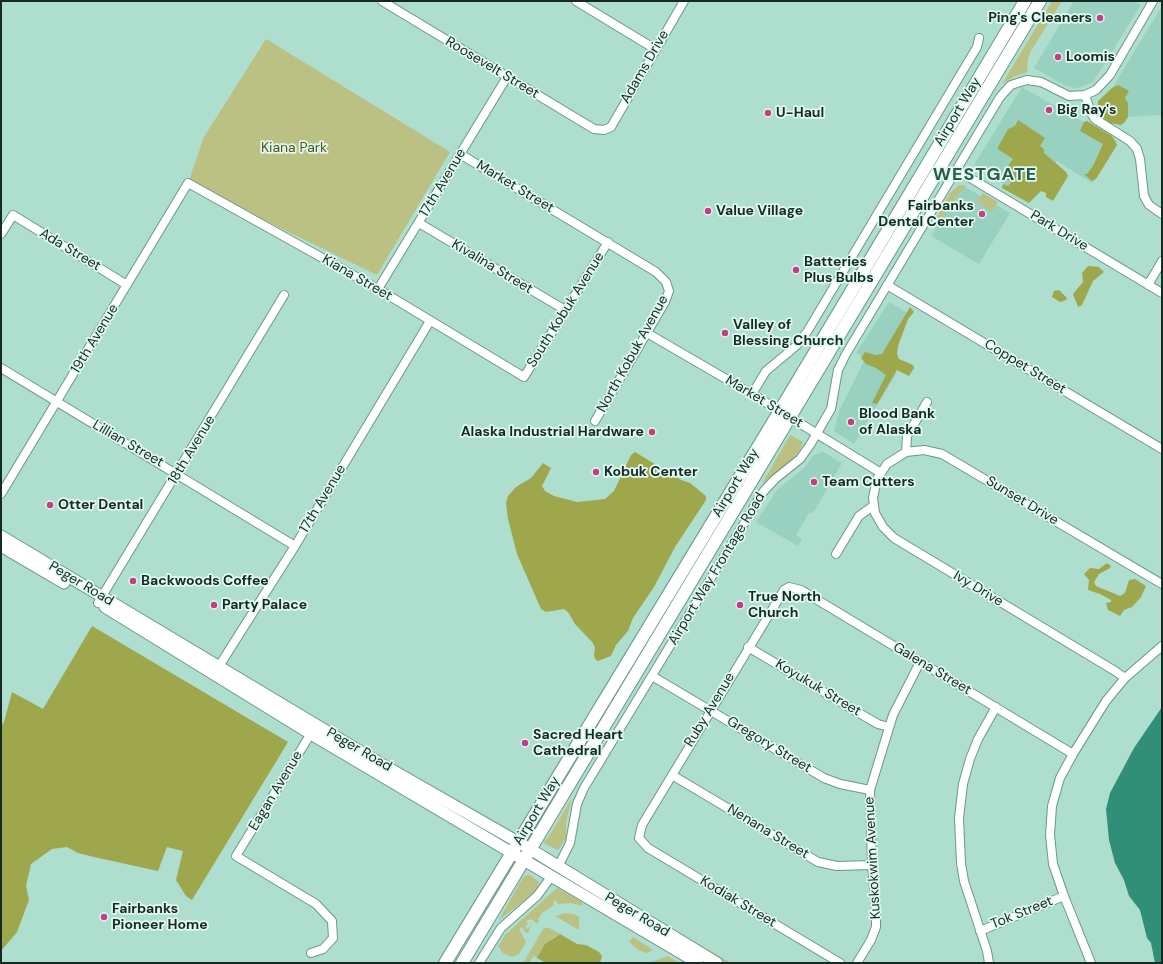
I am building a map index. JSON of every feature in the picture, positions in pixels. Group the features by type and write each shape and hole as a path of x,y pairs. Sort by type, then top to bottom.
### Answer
{"main road":[{"name":"Airport Way","path":"462,963 785,414 1025,1"},
{"name":"Airport Way","path":"445,963 515,847 1040,1"},
{"name":"Peger Road","path":"1,536 100,600 313,730 515,847 530,849 717,963"},
{"name":"Peger Road","path":"1,546 100,600"},
{"name":"Peger Road","path":"515,847 523,860 698,963"}],"street":[{"name":"Roosevelt Street","path":"382,1 594,129 604,130"},
{"path":"576,1 655,49"},
{"name":"Adams Drive","path":"604,130 611,127 684,1"},
{"path":"1154,1 1103,83 1096,90 1085,95 1091,113 1097,121 1133,144 1139,153 1141,181 1146,201 1162,214"},
{"path":"752,394 766,371 796,346 807,332 973,54 977,47 979,38"},
{"name":"17th Avenue","path":"378,289 506,77"},
{"name":"Airport Way Frontage Road","path":"558,867 570,844 577,804 581,794 763,492 800,459 817,434 833,403 834,390 840,364 1000,97 1008,88 1018,81 1037,80 1069,96 1085,95"},
{"name":"Market Street","path":"460,154 660,274 668,286"},
{"name":"Park Drive","path":"957,170 1162,293"},
{"name":"19th Avenue","path":"1,494 188,184"},
{"name":"Kiana Street","path":"188,184 378,289 524,377"},
{"name":"Ada Street","path":"1,234 13,215 127,285"},
{"name":"Kivalina Street","path":"419,223 566,310"},
{"name":"South Kobuk Avenue","path":"524,377 608,242"},
{"path":"1148,285 1162,262"},
{"name":"Coppet Street","path":"887,285 1162,449"},
{"name":"North Kobuk Avenue","path":"595,421 668,296 668,286"},
{"name":"18th Avenue","path":"100,600 284,296"},
{"name":"17th Avenue","path":"217,671 296,546 430,321"},
{"name":"Market Street","path":"647,333 752,394 880,473"},
{"name":"Lillian Street","path":"1,368 56,403 178,473 296,546"},
{"path":"906,452 907,436 927,402"},
{"name":"Sunset Drive","path":"880,473 890,462 906,452 924,450 947,456 1162,584"},
{"path":"836,554 859,516 873,506 875,487 880,473"},
{"name":"Ivy Drive","path":"873,506 878,521 894,538 1110,667 1125,678"},
{"name":"Ruby Avenue","path":"639,838 642,824 710,710 780,593 789,587"},
{"name":"Galena Street","path":"789,587 801,590 1073,754"},
{"path":"1091,963 1053,864 1050,835 1052,806 1057,787 1073,754 1099,712 1125,678 1162,646"},
{"name":"Koyukuk Street","path":"748,647 859,713 888,727"},
{"name":"Kuskokwim Avenue","path":"858,963 872,940 876,927 876,904 872,864 870,790 888,727 907,684 920,662"},
{"name":"Gregory Street","path":"652,676 824,778 840,784 870,790"},
{"path":"989,963 964,881 961,863 959,818 963,784 971,758 979,737 996,707"},
{"name":"Eagan Avenue","path":"311,953 323,949 333,938 332,922 316,904 236,856 313,730"},
{"name":"Nenana Street","path":"672,774 818,862 837,866 872,864"},
{"name":"Kodiak Street","path":"639,838 648,848 840,963"},
{"path":"479,963 501,928 537,896 551,877"},
{"name":"Tok Street","path":"980,931 1064,896"}],"shaded area":[{"path":"1074,1 1134,1 1141,5 1093,82 1079,88 1068,87 1034,68"},
{"path":"1162,6 1162,115 1109,118 1097,113"},
{"path":"1118,85 1129,91 1125,98 1128,103 1128,117 1121,125 1110,123 1103,118 1099,113 1098,106 1098,101 1112,88"},
{"path":"1022,87 1117,141 1092,183 1057,161 1031,201 974,165"},
{"path":"1018,120 1045,138 1040,146 1044,149 1044,153 1066,172 1068,176 1053,201 1046,197 1046,193 1041,191 1029,203 1002,188 1003,184 1008,186 1011,183 1004,178 1002,174 1013,159 998,149 998,147 1008,129 1015,126"},
{"path":"1087,121 1112,136 1117,145 1096,179 1092,181 1084,174 1087,174 1093,166 1103,144 1080,131 1084,122"},
{"path":"962,185 1010,213 979,264 931,236"},
{"path":"1088,266 1099,267 1104,272 1093,281 1082,305 1078,307 1073,294 1083,282 1082,273"},
{"path":"1059,290 1067,298 1066,300 1060,302 1052,297 1054,291"},
{"path":"889,302 909,314 880,364 896,374 854,444 834,431 840,409 865,359 856,353"},
{"path":"910,307 914,312 908,319 898,346 897,354 899,359 913,365 914,368 909,376 897,370 877,404 872,403 886,375 876,368 866,364 861,358 865,352 876,355 882,354"},
{"path":"635,452 681,480 690,483 706,496 706,500 675,547 654,587 633,618 628,631 616,645 611,656 598,661 595,659 595,648 593,643 575,624 568,612 564,609 546,612 541,609 517,554 508,519 506,503 508,496 516,487 531,478 543,463 551,468 542,486 545,491 554,496 577,502 605,499 614,491 631,455"},
{"path":"823,452 842,463 815,510 812,513 809,513 796,535 802,539 798,546 756,522 777,490 804,468 814,455"},
{"path":"1107,563 1111,566 1099,574 1094,582 1096,586 1120,596 1125,593 1129,580 1135,579 1146,586 1141,597 1132,607 1124,610 1120,616 1108,610 1106,603 1111,602 1111,600 1088,590 1089,580 1084,574 1090,568 1099,569"},
{"path":"92,626 288,742 192,900 186,896 176,880 183,851 167,847 158,871 78,853 67,847 52,849 31,864 26,886 29,900 17,932 1,951 1,726 4,722 12,692 43,709"},
{"path":"1162,707 1162,963 1155,963 1151,943 1147,938 1140,910 1129,896 1124,880 1115,863 1109,840 1106,809 1110,793 1134,748"},
{"path":"560,934 577,944 586,945 599,952 602,956 600,963 546,963 537,958 545,944"}],"green space":[{"path":"1052,1 1062,1 1031,51 1028,58 1027,72 1013,77 1002,84"},
{"name":"Kiana Park","path":"266,39 450,152 377,275 188,183 204,137"},
{"path":"959,185 967,186 959,193 940,223 933,224 950,193"},
{"path":"983,193 998,202 992,212 977,202"},
{"path":"790,435 803,442 800,450 792,460 762,484"},
{"path":"717,523 718,524 713,537 589,740 597,721"},
{"path":"572,798 566,823 566,838 558,850 544,843"},
{"path":"528,874 539,882 537,888 530,896 499,920 522,879"},
{"path":"557,888 582,902 582,906 571,903 558,904 554,899 554,905 542,913 537,924 531,919 525,922 529,923 525,926 527,929 532,924 528,933 525,932 522,927 519,929 526,942 519,954 512,957 503,953 498,946 505,935"},
{"path":"565,913 574,914 579,917 579,930 555,916"},
{"path":"667,926 685,936 731,963 727,963"},
{"path":"544,928 549,928 560,934 551,939 537,958 534,956 529,963 523,963"},
{"path":"633,937 653,950 647,953 638,950 629,942"},
{"path":"668,956 679,963 641,963 651,962"}],"place":[{"name":"Ping's Cleaners","path":"1100,18"},
{"name":"Loomis","path":"1058,57"},
{"name":"Big Ray's","path":"1049,110"},
{"name":"U-Haul","path":"768,113"},
{"name":"Value Village","path":"708,211"},
{"name":"Fairbanks Dental Center","path":"982,214"},
{"name":"Batteries Plus Bulbs","path":"796,270"},
{"name":"Valley of Blessing Church","path":"725,333"},
{"name":"Blood Bank of Alaska","path":"851,422"},
{"name":"Alaska Industrial Hardware","path":"652,432"},
{"name":"Kobuk Center","path":"596,472"},
{"name":"Team Cutters","path":"814,482"},
{"name":"Otter Dental","path":"50,505"},
{"name":"Backwoods Coffee","path":"133,581"},
{"name":"Party Palace","path":"214,605"},
{"name":"True North Church","path":"740,605"},
{"name":"Sacred Heart Cathedral","path":"525,743"},
{"name":"Fairbanks Pioneer Home","path":"104,917"}],"district":[{"name":"WESTGATE","path":"985,175"}]}
